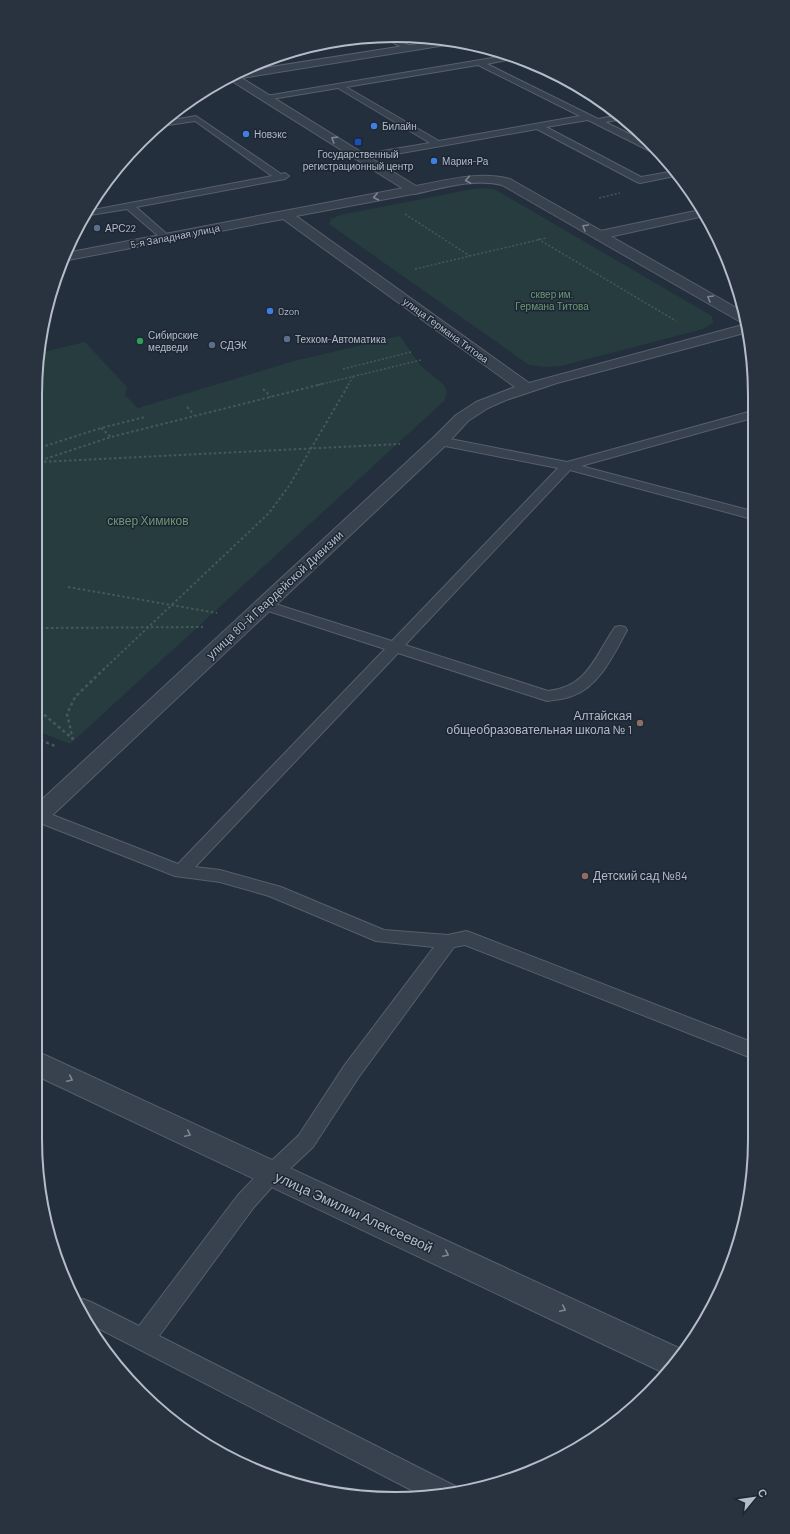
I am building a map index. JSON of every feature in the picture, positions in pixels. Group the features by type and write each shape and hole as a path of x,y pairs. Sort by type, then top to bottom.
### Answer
{"street":[{"path":"251,73 432,44"},
{"path":"236,79 414,190"},
{"path":"286,215 480,178 492,178 506,182 738,315"},
{"path":"600,236 698,214"},
{"name":"5-я Западная улица","path":"70,257 286,215"},
{"name":"улица Германа Титова","path":"286,215 526,388"},
{"path":"526,388 742,329"},
{"name":"улица 80-й Гвардейской Дивизии","path":"42,812 440,441 462,418 482,405 526,388"},
{"name":"улица Эмилии Алексеевой","path":"42,1066 670,1360"}],"lane":[{"path":"398,42 410,48"},
{"path":"266,98 501,59"},
{"path":"478,62 645,145"},
{"path":"339,86 437,143"},
{"path":"362,157 437,143 448,143 540,127 590,117"},
{"path":"92,213 282,176 196,118 172,122"},
{"path":"599,121 614,118"},
{"path":"540,127 640,180 670,174"},
{"path":"129,206 166,238"},
{"path":"181,872 566,466 748,415"},
{"path":"440,441 566,466 748,514"},
{"path":"264,605 547,696 568,693 585,681 599,668 620,630"},
{"path":"42,819 181,872 220,876 275,891 382,936 448,942 466,938 748,1049"},
{"path":"142,1340 246,1201 272,1173 306,1141 352,1072 448,942"},
{"path":"86,1311 435,1490"}],"path":[{"path":"399,210 470,256"},
{"path":"415,269 546,238"},
{"path":"538,239 676,321"},
{"path":"343,369 411,352"},
{"path":"42,460 111,437 194,415 421,360"},
{"path":"42,713 73,740 67,714 75,697 269,513 289,486 353,377"},
{"path":"263,389 271,397"},
{"path":"187,407 194,415"},
{"path":"42,447 101,428 145,417"},
{"path":"101,428 111,437"},
{"path":"42,462 404,444"},
{"path":"68,587 221,614"},
{"path":"42,628 206,627"},
{"path":"42,741 55,746"}],"green space":[{"name":"сквер им. Германа Титова","path":"486,188 496,190 712,316 713,323 703,329 561,366 545,367 529,365 329,224 331,219 340,215 473,189"},
{"name":"сквер Химиков","path":"400,336 420,365 443,384 447,392 444,401 70,744 42,733 42,395 45,352 85,342 127,387 125,395 138,408 294,361"}],"place":[{"name":"Билайн","path":"374,126"},
{"name":"Новэкс","path":"246,134"},
{"name":"Государственный регистрационный центр","path":"358,142"},
{"name":"Мария-Ра","path":"434,161"},
{"name":"АРС22","path":"97,228"},
{"name":"Ozon","path":"270,311"},
{"name":"Техком-Автоматика","path":"287,339"},
{"name":"Сибирские медведи","path":"140,341"},
{"name":"СДЭК","path":"212,345"},
{"name":"Алтайская общеобразовательная школа № 1","path":"640,723"},
{"name":"Детский сад №84","path":"585,876"}]}
